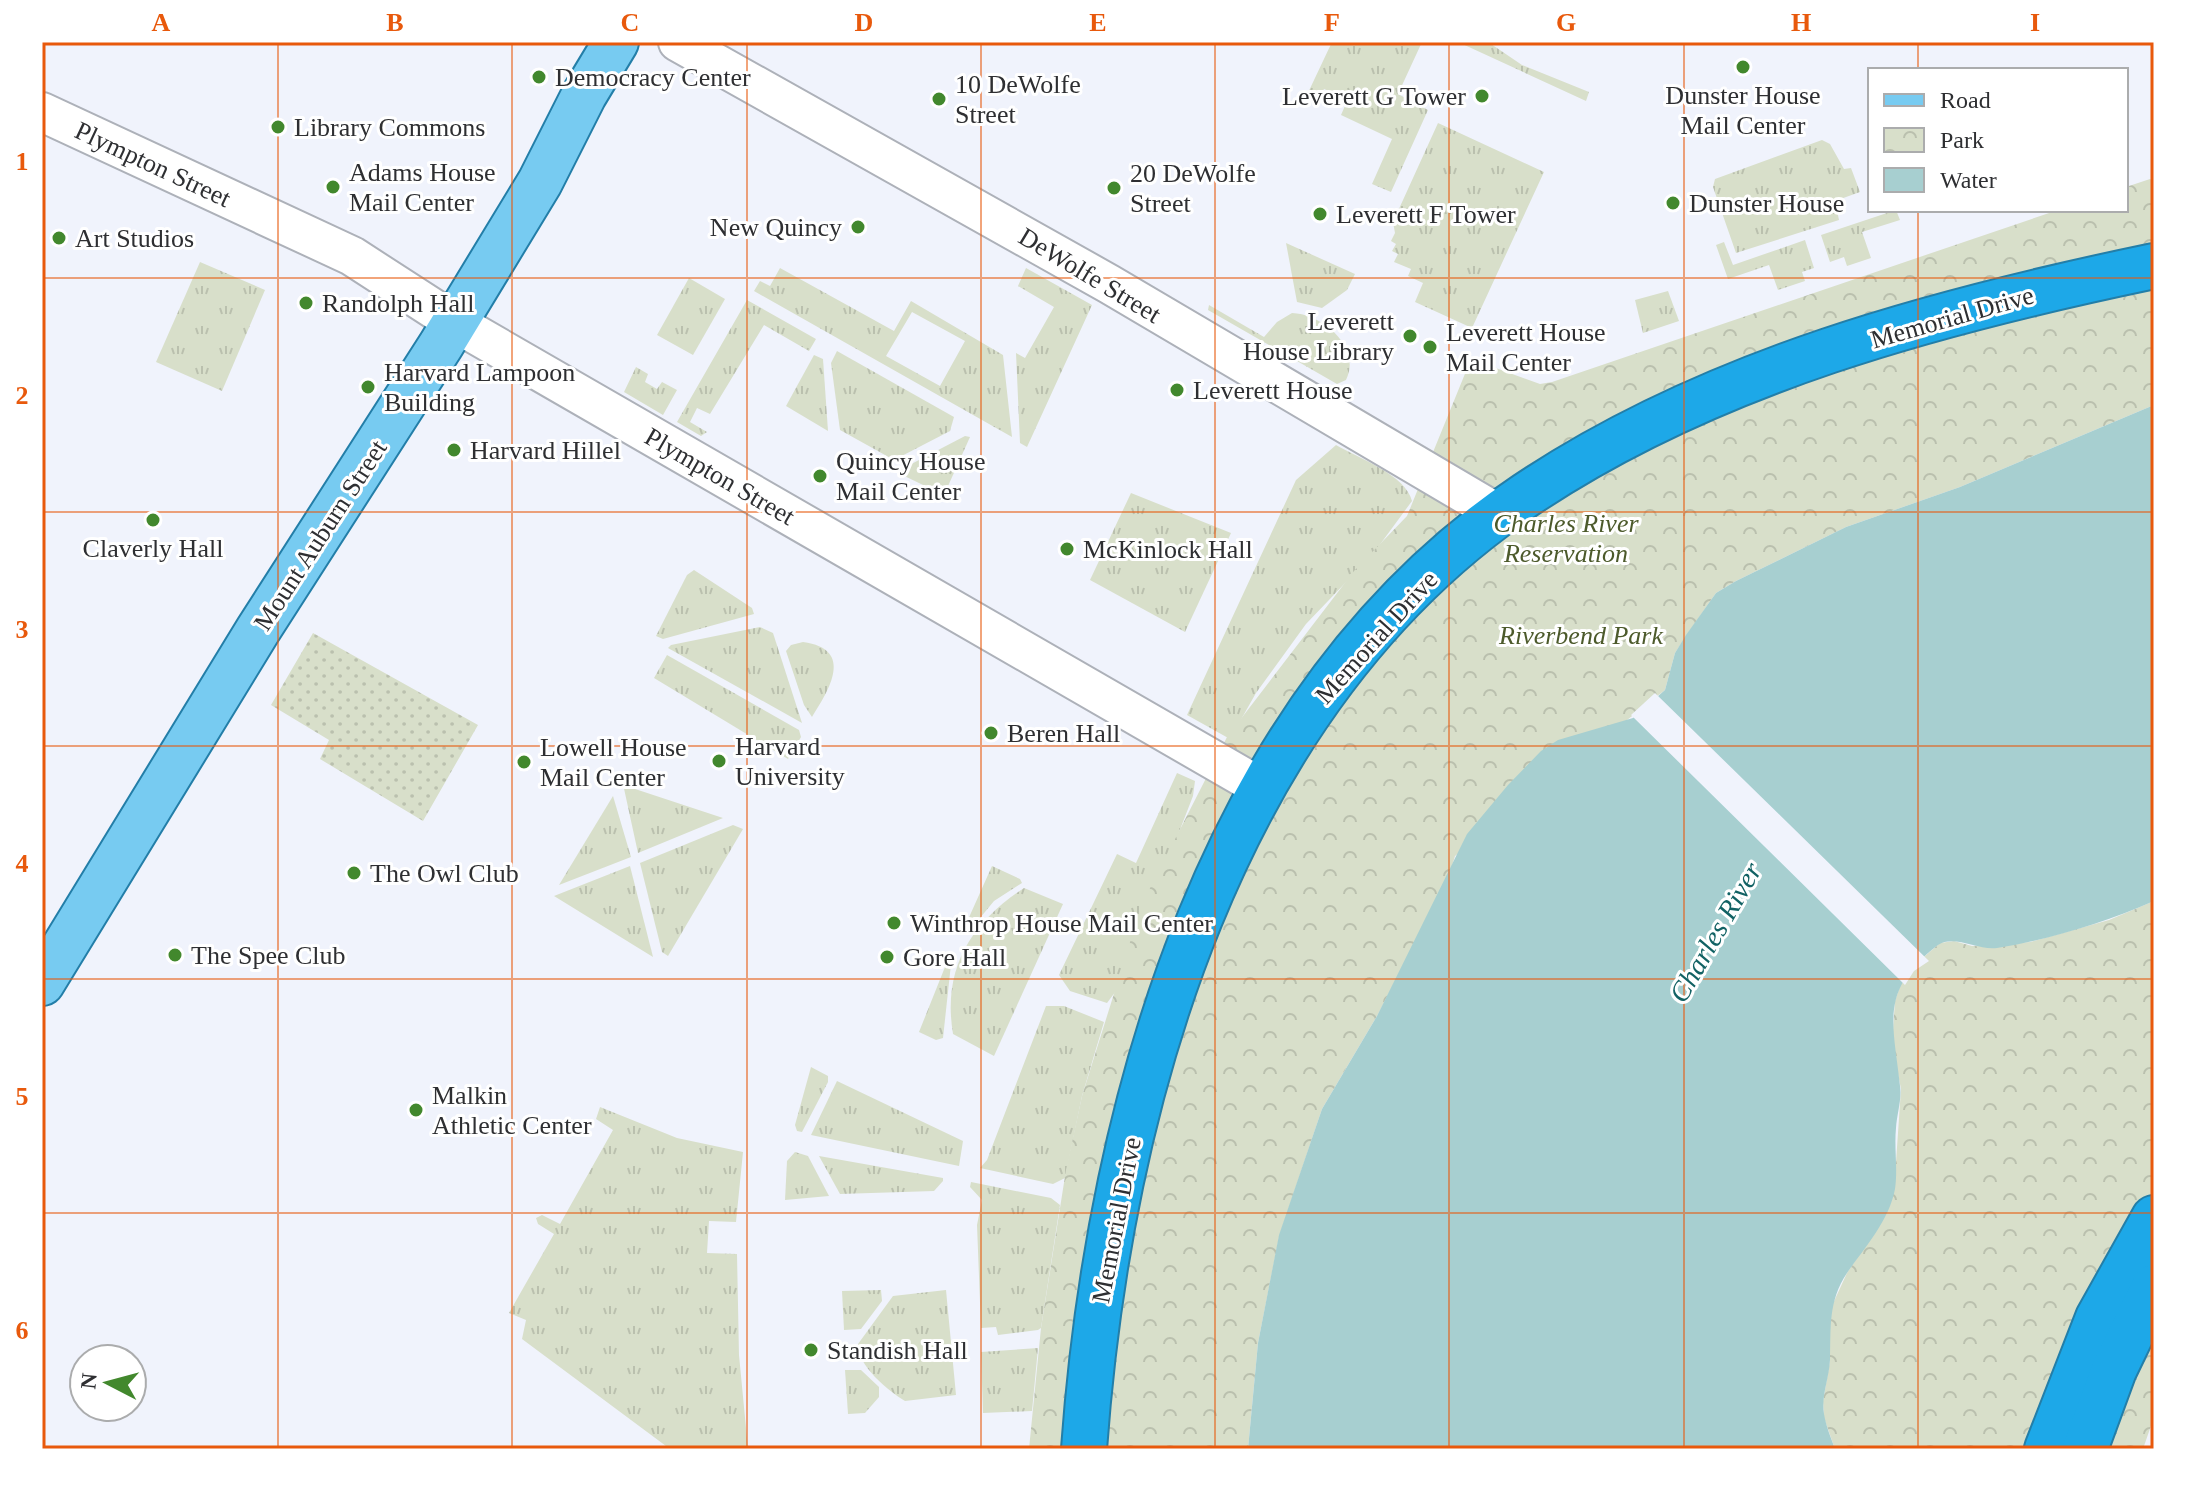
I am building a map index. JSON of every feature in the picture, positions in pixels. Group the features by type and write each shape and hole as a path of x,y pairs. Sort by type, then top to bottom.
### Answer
{"highway":[{"name":"Memorial Drive","path":"1084,1449 1097,1313 1137,1116 1188,954 1231,848 1262,788 1312,707 1374,630 1425,578 1499,514 1567,469 1630,433 1766,375 1947,317 2154,266"},
{"path":"2047,1449 2098,1318 2154,1218"},
{"path":"2085,1449 2114,1370 2154,1287"}],"main road":[{"name":"Mount Auburn Street","path":"42,983 250,642 540,182 584,95 616,42"}],"street":[{"name":"DeWolfe Street","path":"678,42 1109,284 1499,514"},
{"name":"Plympton Street","path":"42,112 352,256 454,322 1262,788"}],"green space":[{"path":"1332,42 1422,42 1398,94 1428,110 1391,192 1372,184 1392,139 1341,115 1348,99 1324,89 1317,103 1306,97"},
{"path":"1458,42 1488,42 1522,65 1589,92 1586,101"},
{"path":"1438,123 1544,172 1472,328 1415,302 1423,283 1408,276 1411,269 1394,262 1398,254 1392,251 1396,244 1391,241 1395,233 1393,222"},
{"path":"1822,140 1830,144 1844,169 1851,168 1860,192 1835,201 1839,220 1736,253 1713,187 1715,179"},
{"name":"Charles River Reservation","path":"2150,179 2154,181 2154,405 1960,487 1846,527 1716,593 1675,653 1665,690 1455,856 1449,876 1377,1016 1322,1109 1279,1237 1258,1343 1248,1449 1029,1449 1041,1328 1066,1170 1082,1096 1142,904 1227,737 1354,571 1407,516 1471,359 1540,384 1552,382 2052,212 2128,212 2128,186"},
{"path":"1890,212 1897,212 1900,220 1862,232 1871,258 1847,266 1844,257 1830,262 1821,235"},
{"path":"1805,240 1814,268 1802,272 1805,281 1778,290 1769,265 1728,279 1716,245 1724,242 1733,265"},
{"path":"1286,243 1355,274 1347,290 1322,308 1297,302"},
{"path":"200,262 265,290 222,391 156,362"},
{"path":"780,268 894,331 911,301 1003,355 1012,437 754,291 760,281 770,286","holes":["912,312 965,341 940,386 886,356"]},
{"path":"1026,268 1092,305 1027,447 1020,443 1016,353 1025,358 1054,307 1018,286"},
{"path":"689,278 725,299 693,355 657,335"},
{"path":"1668,291 1679,321 1643,333 1635,300"},
{"path":"747,300 816,339 809,351 764,325 710,414 697,408 690,422 707,432 701,436 677,422"},
{"path":"1209,305 1264,337 1277,322 1292,313 1316,319 1337,335 1344,345 1350,368 1346,380 1337,384 1208,310"},
{"path":"837,351 954,417 950,431 894,460 840,430 831,363"},
{"path":"814,355 823,359 828,431 786,406"},
{"path":"636,367 648,374 645,382 657,389 662,382 677,390 663,415 624,392"},
{"path":"965,436 970,437 944,495 896,472"},
{"path":"1336,445 1391,475 1401,483 1412,501 1373,554 1306,624 1256,693 1230,739 1187,715 1296,480"},
{"path":"1131,493 1231,533 1185,632 1090,580"},
{"path":"694,570 752,608 754,614 663,639 656,636 687,575"},
{"path":"760,627 773,633 802,723 668,648"},
{"path":"313,633 478,725 423,821 320,759 329,740 271,705"},
{"path":"803,642 819,646 829,653 833,662 830,683 812,717 804,705 786,651 791,645"},
{"path":"667,655 799,730 801,737 788,759 654,678"},
{"path":"1177,773 1195,781 1193,796 1119,987 1107,1003 1070,991 1059,975 1117,854 1136,863"},
{"path":"623,785 723,818 638,853"},
{"path":"613,796 631,857 559,885"},
{"path":"733,825 743,829 668,956 662,952 640,863"},
{"path":"630,866 653,957 554,896"},
{"path":"992,866 1020,879 1022,883 994,901 966,935 962,933"},
{"path":"1024,888 1063,904 994,1056 953,1034 952,988 964,949 975,932 989,916"},
{"path":"2154,901 2154,1417 2143,1449 1835,1449 1824,1418 1823,1401 1830,1361 1830,1310 1847,1273 1886,1214 1896,1162 1901,1089 1892,1044 1895,1001 1901,983 1911,968 1940,943 1954,941 1972,946 2030,942 2109,920"},
{"path":"947,962 951,964 943,1038 936,1040 919,1032"},
{"path":"1046,1006 1064,1006 1104,1022 1082,1096 1065,1178 1053,1184 980,1168 987,1160"},
{"path":"811,1067 828,1076 828,1082 802,1132 797,1131 795,1125"},
{"path":"837,1081 963,1141 959,1166 811,1135"},
{"path":"600,1107 677,1138 743,1152 736,1222 709,1221 707,1253 737,1254 739,1355 748,1449 670,1449 522,1339 526,1320 509,1313 554,1234 538,1224 536,1218 542,1215 560,1224 613,1130 596,1119"},
{"path":"795,1152 808,1156 829,1196 785,1200 787,1161"},
{"path":"819,1156 943,1178 943,1181 934,1191 840,1194"},
{"path":"971,1182 1051,1198 1060,1205 1041,1328 1038,1330 998,1335 996,1327 981,1328 977,1225 982,1200 970,1187"},
{"path":"881,1290 882,1301 861,1329 844,1330 842,1291"},
{"path":"946,1290 956,1395 905,1401 868,1368 862,1360 858,1344 893,1296"},
{"path":"1038,1348 1032,1411 983,1413 981,1352"},
{"path":"845,1370 861,1370 879,1387 879,1397 865,1413 848,1414"}],"water":[{"name":"Charles River","path":"2154,405 2154,901 2077,929 1997,948 1944,942 1919,961 1906,977 1898,992 1893,1025 1900,1091 1895,1189 1882,1223 1841,1283 1832,1315 1823,1407 1835,1449 1248,1449 1258,1343 1279,1235 1322,1109 1377,1016 1467,834 1508,785 1541,751 1558,740 1633,718 1665,690 1675,653 1686,635 1716,593 1736,581 1846,527 1960,487"}],"pier":[{"path":"1655,693 1929,961 1914,971 1905,985 1631,715"}],"place":[{"name":"Dunster House Mail Center","path":"1743,67"},
{"name":"Democracy Center","path":"539,77"},
{"name":"Leverett G Tower","path":"1482,96"},
{"name":"10 DeWolfe Street","path":"939,99"},
{"name":"Library Commons","path":"278,127"},
{"name":"Adams House Mail Center","path":"333,187"},
{"name":"20 DeWolfe Street","path":"1114,188"},
{"name":"Dunster House","path":"1673,203"},
{"name":"Leverett F Tower","path":"1320,214"},
{"name":"New Quincy","path":"858,227"},
{"name":"Art Studios","path":"59,238"},
{"name":"Randolph Hall","path":"306,303"},
{"name":"Leverett House Library","path":"1410,336"},
{"name":"Leverett House Mail Center","path":"1430,347"},
{"name":"Harvard Lampoon Building","path":"368,387"},
{"name":"Leverett House","path":"1177,390"},
{"name":"Harvard Hillel","path":"454,450"},
{"name":"Quincy House Mail Center","path":"820,476"},
{"name":"Claverly Hall","path":"153,520"},
{"name":"McKinlock Hall","path":"1067,549"},
{"name":"Beren Hall","path":"991,733"},
{"name":"Harvard University","path":"719,761"},
{"name":"Lowell House Mail Center","path":"524,762"},
{"name":"The Owl Club","path":"354,873"},
{"name":"Winthrop House Mail Center","path":"894,923"},
{"name":"The Spee Club","path":"175,955"},
{"name":"Gore Hall","path":"887,957"},
{"name":"Malkin Athletic Center","path":"416,1110"},
{"name":"Standish Hall","path":"811,1350"}],"park label":[{"name":"Riverbend Park","path":"1581,635"}]}
